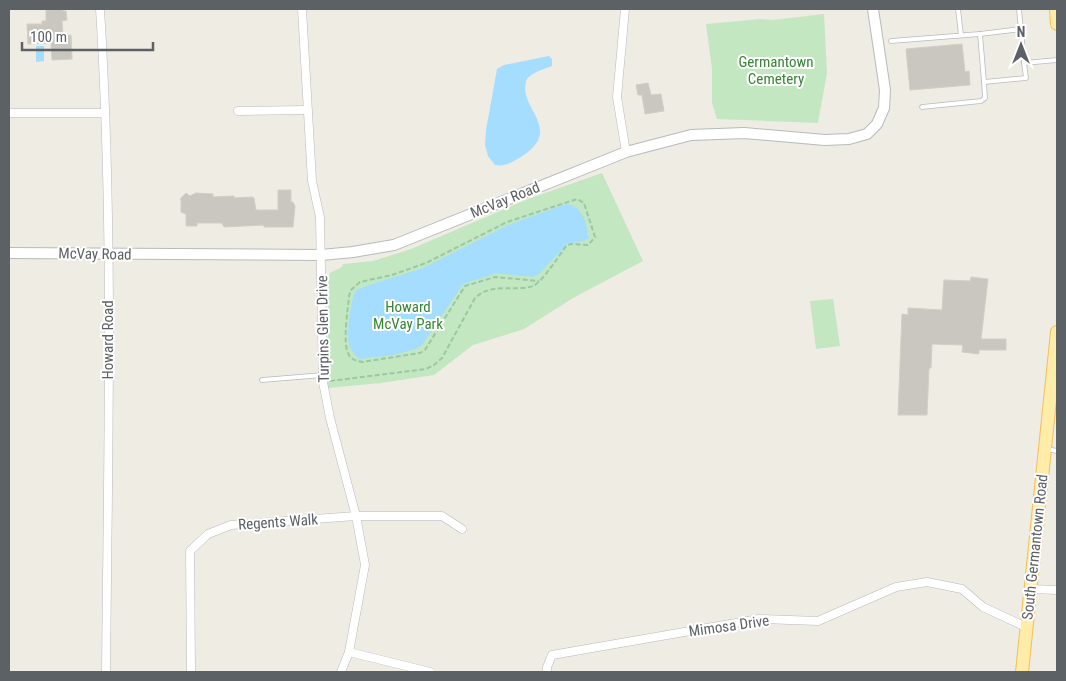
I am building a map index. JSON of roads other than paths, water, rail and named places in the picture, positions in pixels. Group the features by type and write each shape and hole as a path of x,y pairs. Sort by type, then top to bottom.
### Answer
{"main road":[{"path":"1056,9 1057,24"},
{"name":"South Germantown Road","path":"1022,672 1031,589 1052,450 1057,332"}],"street":[{"name":"Howard Road","path":"100,9 106,114 109,254 106,672"},
{"name":"Turpins Glen Drive","path":"302,9 312,180 320,217 323,378 330,418 356,516 365,566 349,652 341,672"},
{"path":"625,9 617,97 626,152"},
{"name":"McVay Road","path":"9,253 321,255 353,252 394,245 626,152 691,135 744,133 825,140 849,139 867,134 876,124 884,108 885,90 873,9"},
{"path":"238,111 307,110"},
{"path":"9,113 106,114"},
{"name":"Regents Walk","path":"191,672 190,551 208,534 231,525 356,516 442,516 462,529"},
{"name":"Mimosa Drive","path":"547,672 552,655 760,619 818,621 896,587 927,582 962,589 983,607 1026,628"},
{"path":"1031,589 1057,590"},
{"path":"349,652 430,672"}],"lane":[{"path":"958,9 961,35"},
{"path":"984,82 1026,78 1019,9"},
{"path":"891,41 1021,29"},
{"path":"922,107 982,101 985,98 980,34"},
{"path":"1024,63 1057,60"},
{"path":"262,380 323,378"}],"water":[{"path":"36,46 44,46 44,61 36,62"},
{"path":"549,56 552,59 552,66 533,74 526,82 525,92 540,128 539,137 534,147 521,157 505,165 495,165 488,156 485,145 497,69 504,65"},
{"path":"566,204 575,207 582,215 587,226 589,238 567,244 539,274 533,277 497,273 463,284 422,345 416,349 393,355 360,359 353,352 349,342 348,327 355,291 423,268 508,225"}],"park label":[{"name":"Germantown Cemetery","path":"776,70"},
{"name":"Howard McVay Park","path":"408,316"}]}
